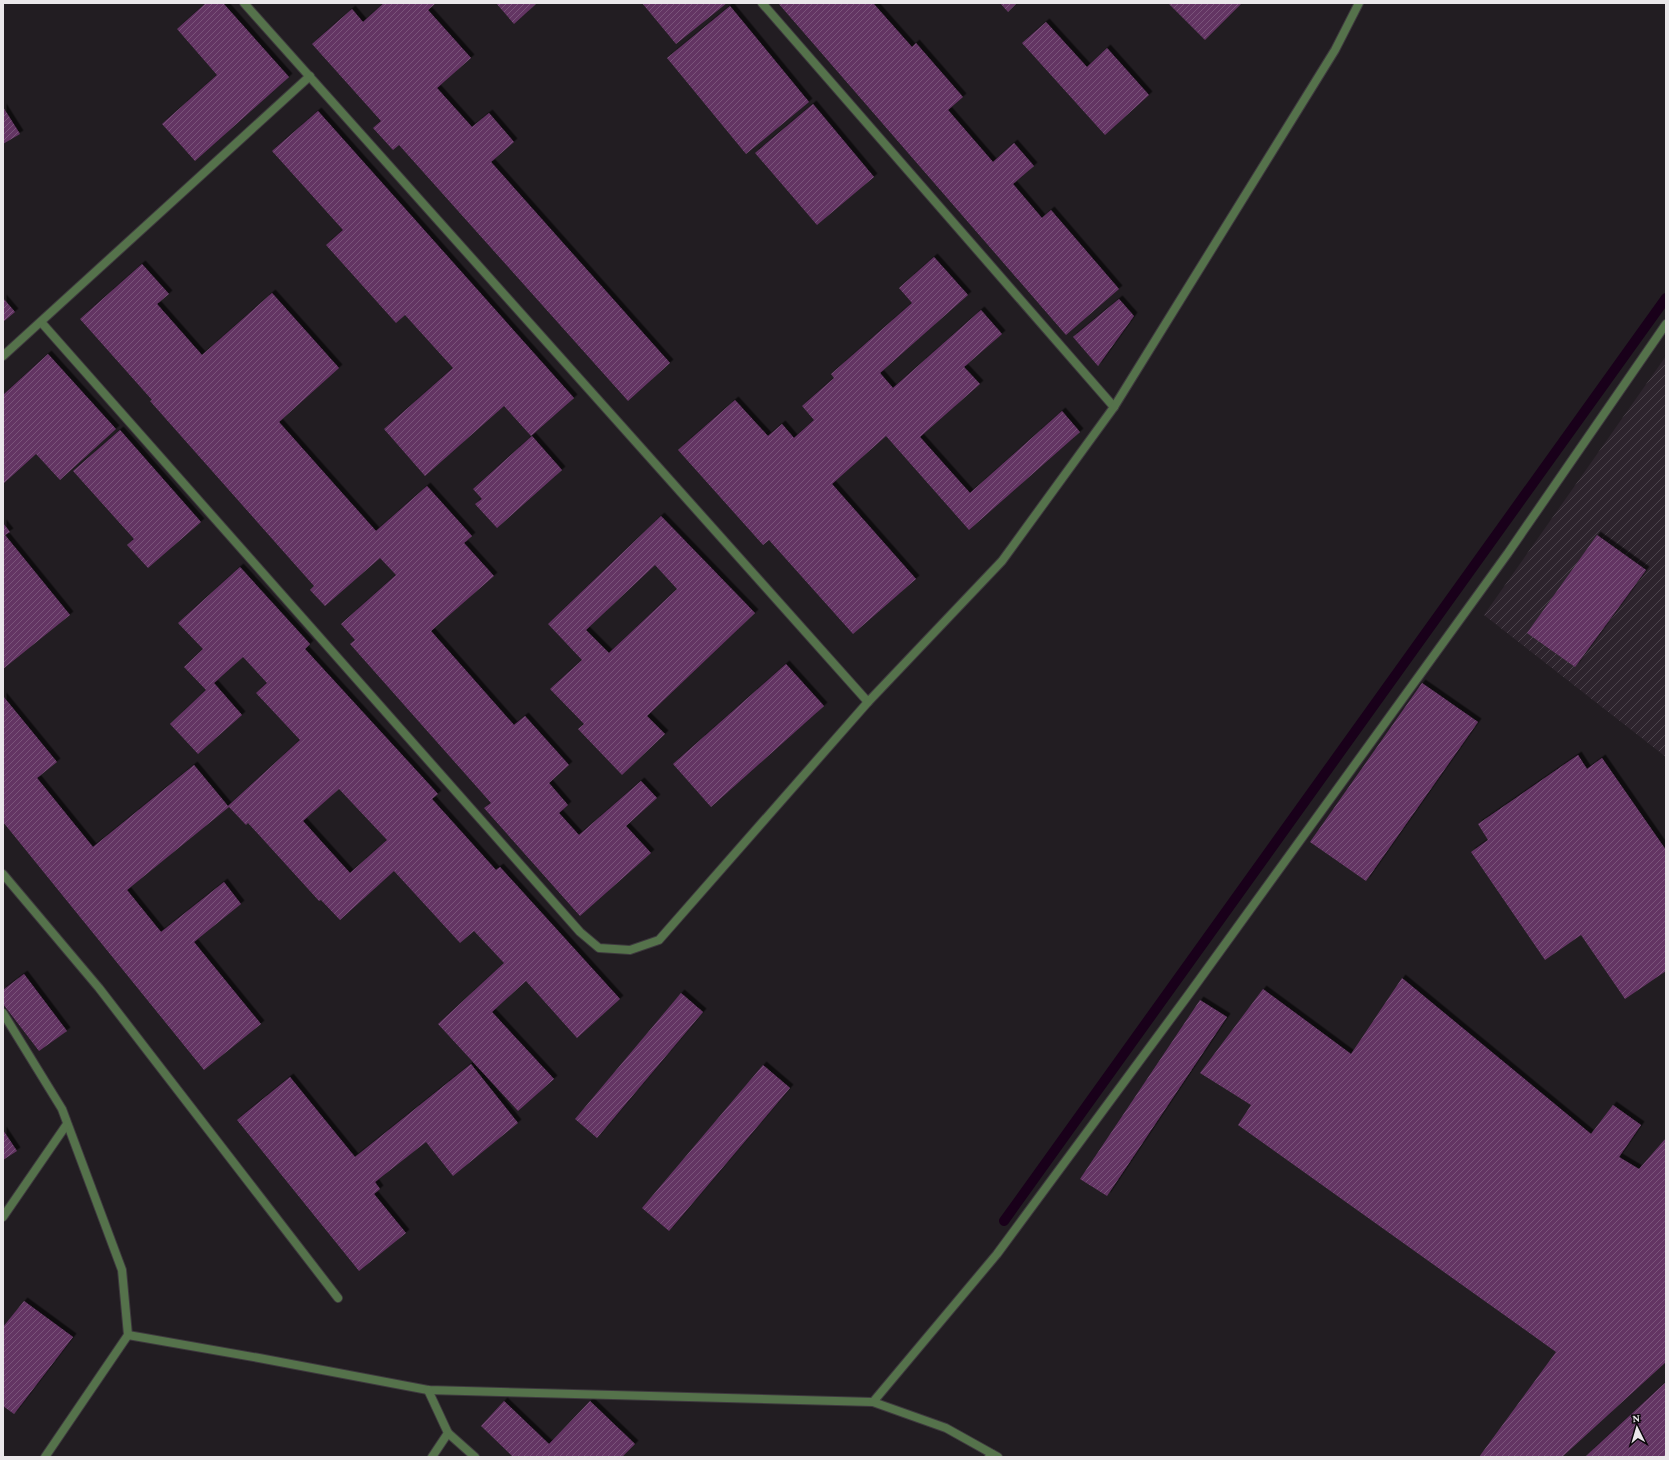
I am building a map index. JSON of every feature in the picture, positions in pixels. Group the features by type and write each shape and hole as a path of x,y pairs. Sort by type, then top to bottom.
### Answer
{"street":[{"path":"244,3 868,702"},
{"path":"762,3 1114,408"},
{"path":"41,322 580,932 600,948 630,950 658,940 868,702 1002,561 1114,408 1335,50 1359,3"},
{"path":"3,356 310,76"},
{"path":"873,1402 997,1254 1119,1090 1508,553 1666,324"},
{"path":"3,874 99,988 338,1298"},
{"path":"3,1013 62,1109 122,1270 128,1335 45,1457"},
{"path":"3,1217 67,1124"},
{"path":"128,1335 428,1390 873,1402 946,1428 993,1456"},
{"path":"428,1390 448,1433 475,1457"},
{"path":"432,1457 448,1433"}],"shaded area":[{"path":"1666,356 1666,757 1484,615"}],"building":[{"path":"206,3 223,3 289,77 195,161 162,124 217,75 177,29"},
{"path":"384,3 436,3 428,10 471,58 437,88 472,127 489,113 514,142 491,162 670,363 628,401 399,145 393,150 373,128 381,121 312,44 352,9 363,22"},
{"path":"496,3 537,3 514,24"},
{"path":"642,3 727,3 676,44"},
{"path":"778,3 873,3 912,47 916,43 963,97 948,110 993,162 1014,143 1034,166 1013,184 1042,218 1051,210 1119,289 1066,335"},
{"path":"1000,3 1017,3 1008,12"},
{"path":"1168,3 1242,3 1205,40"},
{"path":"730,6 809,102 746,154 667,58"},
{"path":"1046,22 1087,67 1107,48 1149,95 1105,135 1022,43"},
{"path":"813,104 874,177 817,225 755,153"},
{"path":"3,107 20,134 3,144"},
{"path":"318,111 574,398 531,436 504,406 425,476 384,429 453,368 405,315 396,323 326,245 343,230 272,151"},
{"path":"934,257 968,295 880,373 893,388 981,310 1002,334 964,367 980,384 920,437 970,493 1062,411 1080,432 969,530 886,436 832,484 916,579 853,634 769,540 763,545 678,450 735,400 768,436 782,424 794,438 814,420 802,406 834,378 831,374 912,303 899,288"},
{"path":"142,264 169,294 157,304 202,355 272,293 339,368 279,422 376,531 427,486 472,536 464,543 494,576 431,631 514,725 525,716 569,765 549,783 568,805 559,813 579,835 641,781 657,798 626,826 651,853 580,916 484,808 491,803 350,644 355,640 341,624 396,575 380,558 325,606 310,590 314,586 150,401 152,400 80,319"},
{"path":"3,298 15,312 3,322"},
{"path":"1119,299 1134,316 1098,366 1073,337"},
{"path":"48,354 116,429 60,480 36,454 3,484 3,395"},
{"path":"120,430 201,522 148,568 127,545 134,539 73,471"},
{"path":"532,436 562,470 497,528 475,504 482,499 473,489"},
{"path":"661,516 755,613 647,716 665,734 622,775 578,729 584,724 550,689 582,660 548,624","holes":["655,565 677,589 609,653 586,630"]},
{"path":"3,523 10,532 5,535 70,615 3,669"},
{"path":"1597,535 1646,570 1575,667 1527,633"},
{"path":"240,567 310,644 305,649 438,794 432,799 496,870 500,867 620,999 577,1038 526,981 492,1012 554,1079 518,1111 438,1024 504,963 474,931 460,943 394,871 340,920 321,900 319,901 248,823 246,825 229,807 127,890 161,932 224,882 241,904 194,942 261,1024 204,1070 3,822 3,696 57,762 37,778 93,847 194,765 228,806 300,740 256,693 267,683 243,657 214,683 242,715 198,754 170,724 206,690 184,667 203,649 178,623","holes":["339,789 387,840 350,873 303,821"]},
{"path":"786,664 824,706 711,807 673,764"},
{"path":"1422,683 1478,722 1366,881 1310,842"},
{"path":"1578,755 1587,769 1602,758 1666,850 1666,971 1625,999 1581,935 1545,960 1471,852 1488,840 1478,824"},
{"path":"24,974 67,1031 39,1051 3,1004 3,990"},
{"path":"1402,978 1591,1134 1613,1105 1641,1125 1619,1157 1639,1169 1666,1138 1666,1362 1562,1457 1479,1457 1556,1352 1238,1125 1251,1105 1200,1073 1263,989 1351,1054"},
{"path":"681,993 703,1012 597,1138 575,1119"},
{"path":"1200,1000 1227,1017 1107,1196 1080,1179"},
{"path":"471,1064 518,1123 453,1176 426,1142 375,1182 380,1189 374,1194 406,1233 359,1271 237,1120 290,1077 355,1157"},
{"path":"763,1065 790,1088 669,1231 642,1208"},
{"path":"3,1130 17,1151 3,1160"},
{"path":"24,1301 73,1337 14,1414 3,1406 3,1327"},
{"path":"1666,1382 1666,1457 1585,1457"},
{"path":"504,1401 549,1444 590,1401 635,1444 622,1457 513,1457 481,1426"}],"waterway":[{"path":"1004,1221 1666,298"}]}
